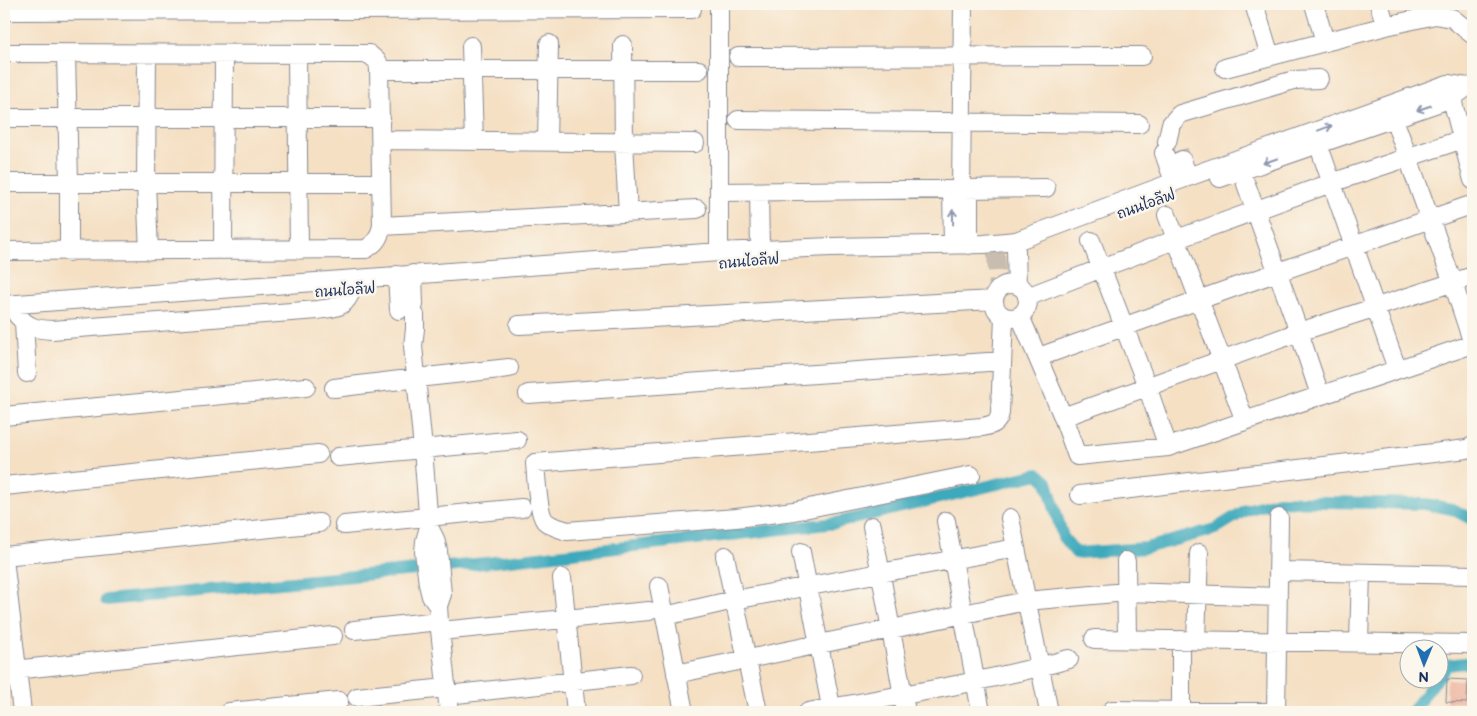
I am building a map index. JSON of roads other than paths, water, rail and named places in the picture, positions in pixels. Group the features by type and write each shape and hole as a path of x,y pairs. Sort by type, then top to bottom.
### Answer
{"street":[{"path":"719,4 719,252"},
{"path":"961,245 963,4"},
{"path":"1254,4 1270,56"},
{"path":"1314,4 1325,42"},
{"path":"1379,4 1386,26"},
{"path":"4,11 52,7 625,7 692,9"},
{"path":"1225,68 1435,15 1452,18 1473,35"},
{"path":"546,142 549,44"},
{"path":"623,45 624,142 628,213"},
{"path":"471,46 474,140"},
{"path":"4,53 369,54 378,62 379,70 382,226 380,237 366,249 4,251"},
{"path":"66,54 69,252"},
{"path":"147,54 146,183 148,251"},
{"path":"223,250 224,54"},
{"path":"297,54 299,250"},
{"path":"738,57 1142,56"},
{"path":"379,70 698,70"},
{"path":"1181,180 1166,147 1171,124 1180,114 1294,80 1319,79"},
{"name":"ถนนไอลีฟ","path":"12,315 719,252 961,245 1016,241 1181,180 1450,91 1470,87"},
{"path":"1450,91 1473,180"},
{"name":"ถนนไอลีฟ","path":"12,315 352,289 405,280 777,258 996,253 1016,250 1450,91"},
{"path":"4,118 381,118"},
{"path":"738,120 962,124 1140,124"},
{"path":"1022,291 1012,284 1002,287 995,295 996,310 1012,316 1039,357 1077,456 1168,447 1473,344 1453,283 1406,158 1398,130"},
{"path":"381,140 695,143"},
{"path":"1022,291 1102,267 1332,183 1451,142"},
{"path":"1322,155 1397,369"},
{"path":"1181,180 1182,160"},
{"path":"4,183 380,183"},
{"path":"1246,184 1300,332 1320,395"},
{"path":"719,192 1046,188"},
{"path":"759,192 760,250"},
{"path":"1039,357 1468,206"},
{"path":"382,226 697,209"},
{"path":"1168,215 1245,421"},
{"path":"1092,241 1168,447"},
{"path":"971,475 794,511 736,518 567,531 553,526 544,520 539,504 535,463 982,427 993,424 999,419 1002,361 1012,316 1026,308 1016,250"},
{"path":"1063,417 1221,359 1473,276"},
{"path":"405,280 407,311 415,329 413,346 428,522 435,539 431,552 434,584 442,594 439,619 447,698"},
{"path":"519,325 994,300"},
{"path":"12,315 27,372"},
{"path":"528,394 1002,361"},
{"path":"334,388 509,368"},
{"path":"4,416 306,387"},
{"path":"338,457 517,440"},
{"path":"1080,496 1467,449 1473,446"},
{"path":"4,486 318,454"},
{"path":"344,525 428,522 522,508"},
{"path":"1010,518 1049,712"},
{"path":"1276,712 1279,518"},
{"path":"946,521 981,712"},
{"path":"22,712 10,670 4,557 319,523"},
{"path":"872,526 904,704"},
{"path":"354,630 439,619 566,619 657,614 1016,548"},
{"path":"801,552 831,710"},
{"path":"1181,712 1189,640 1197,594 1199,553"},
{"path":"725,556 758,712"},
{"path":"1126,561 1127,639"},
{"path":"1278,571 1473,576"},
{"path":"1360,642 1362,573"},
{"path":"562,578 576,712"},
{"path":"659,586 657,614 676,674 684,712"},
{"path":"676,674 1026,601 1126,592 1278,597"},
{"path":"10,670 334,636"},
{"path":"1094,639 1471,644"},
{"path":"808,712 904,704 975,681 1069,659"},
{"path":"357,697 447,698 631,675"},
{"path":"229,712 339,701"},
{"path":"1112,710 1267,712"}],"waterway":[{"path":"106,600 467,565 836,523 1038,474 1047,482 1063,537 1076,553 1146,548 1215,529 1246,510 1278,501 1425,504 1452,509 1473,520"},
{"path":"1450,665 1473,662"},
{"path":"1412,712 1430,688"}],"tunnel":[{"path":"1164,153 1167,142 1178,147 1182,160"},
{"path":"996,253 998,290"}]}
